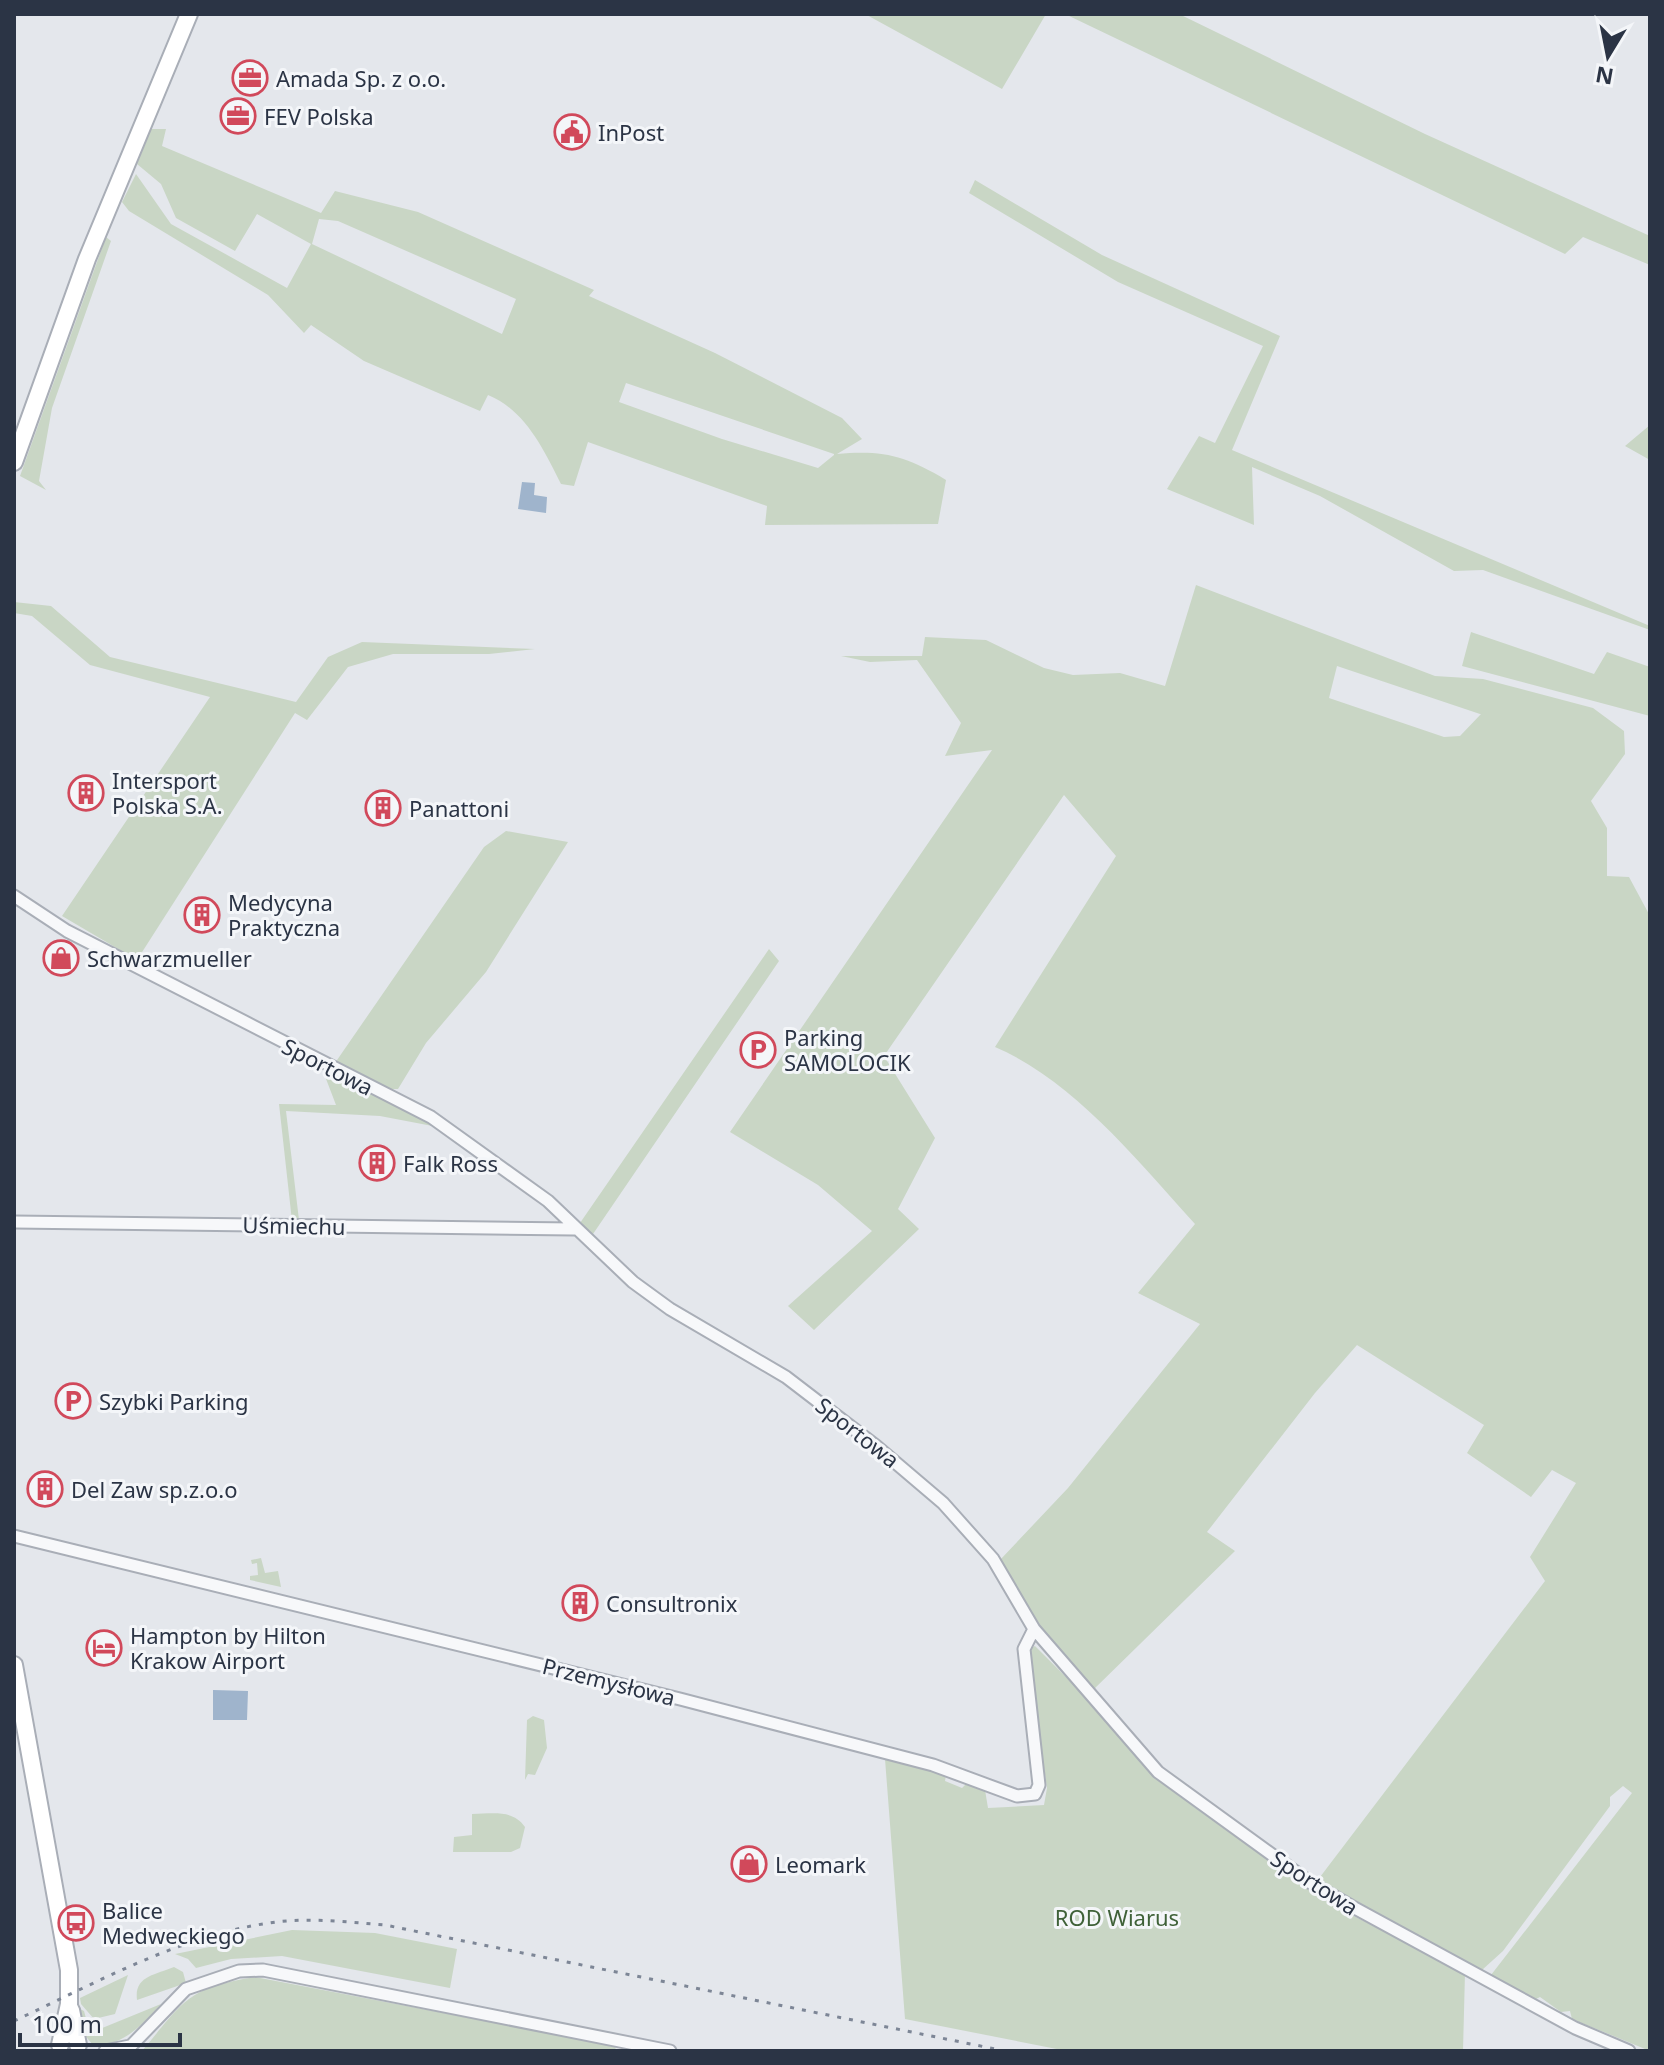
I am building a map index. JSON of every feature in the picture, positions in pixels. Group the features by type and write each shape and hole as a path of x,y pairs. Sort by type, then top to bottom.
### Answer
{"main road":[{"path":"14,462 87,259 189,14"},
{"path":"14,1665 65,1940 69,2004 83,2048 56,2048 69,2004"}],"street":[{"name":"Sportowa","path":"14,896 98,948 431,1117 548,1201 633,1282 670,1309 786,1377 911,1474 949,1509 993,1559 1034,1629 1127,1740 1158,1772 1311,1883 1413,1942 1575,2028 1629,2051"},
{"name":"Uśmiechu","path":"14,1222 574,1229"},
{"name":"Przemysłowa","path":"14,1536 680,1699 933,1765 1017,1796 1035,1794 1039,1785 1024,1649 1034,1629"},
{"path":"105,2051 128,2048 143,2038 176,1996 186,1989 239,1971 263,1970 670,2051"}],"green space":[{"path":"865,14 1046,14 1002,89"},
{"path":"1065,14 1179,14 1425,134 1650,236 1650,265 1583,237 1565,254"},
{"path":"151,129 166,129 162,146 321,213 335,191 418,212 594,290 589,296 715,353 842,418 862,439 837,454 894,456 946,480 938,524 765,525 767,506 588,442 574,486 561,484 532,432 513,410 501,402 488,395 480,411 364,361 311,325 304,333 268,295 129,211 122,202 136,174 171,224 287,288 311,244 257,214 235,251 176,218 161,184 137,164","holes":["319,219 338,221 516,299 502,334 312,244","626,383 834,454 834,455 818,468 722,439 619,402"]},
{"path":"975,180 1102,255 1280,336 1232,450 1650,626 1650,630 1483,570 1454,571 1320,496 1252,467 1254,525 1167,489 1199,436 1215,443 1263,346 1118,282 969,193"},
{"path":"106,237 111,241 52,408 39,481 46,490 20,476"},
{"path":"1650,425 1650,460 1625,446"},
{"path":"1196,585 1435,676 1483,679 1593,708 1624,731 1625,754 1591,801 1607,828 1607,876 1629,877 1650,916 1650,2051 1572,2019 1570,2011 1561,2012 1540,1997 1536,1999 1491,1975 1632,1793 1623,1786 1610,1797 1610,1806 1503,1951 1482,1970 1448,1956 1317,1881 1545,1581 1530,1557 1576,1483 1552,1470 1531,1497 1467,1453 1484,1425 1357,1345 1315,1393 1207,1532 1235,1551 1092,1691 1043,1631 1000,1560 1068,1488 1200,1324 1138,1293 1195,1224 1128,1149 1078,1101 1024,1062 995,1047 1116,856 1064,795 884,1056 935,1138 898,1209 919,1229 814,1330 788,1306 872,1231 818,1185 730,1132 992,750 945,756 961,723 917,660 870,662 841,656 922,656 925,637 986,640 1044,668 1073,675 1120,673 1165,686","holes":["1337,666 1481,714 1460,736 1444,737 1329,698"]},
{"path":"14,602 51,606 110,657 296,702 328,657 362,642 535,649 489,654 393,654 348,667 307,720 295,713 137,960 62,916 210,697 90,665 32,616 14,613"},
{"path":"1471,632 1594,674 1607,652 1650,667 1650,716 1462,666"},
{"path":"506,831 568,842 486,972 426,1043 398,1089 389,1089 335,1063 484,847"},
{"path":"769,949 779,961 593,1234 580,1223"},
{"path":"323,1071 443,1128 380,1116 286,1111 299,1220 292,1221 279,1104 336,1105"},
{"path":"261,1558 265,1573 278,1571 281,1587 250,1580 250,1576 258,1575 257,1563 252,1564 251,1560"},
{"name":"ROD Wiarus","path":"1035,1646 1084,1695 1132,1752 1194,1807 1346,1912 1465,1973 1463,2051 1067,2051 905,2019 885,1759 946,1775 945,1781 962,1788 967,1783 985,1790 988,1808 1044,1805 1047,1788 1028,1657 1029,1649"},
{"path":"533,1716 544,1720 547,1748 535,1775 528,1774 525,1780 527,1720"},
{"path":"472,1814 502,1814 520,1821 525,1827 520,1848 511,1852 453,1852 454,1837 472,1835"},
{"path":"292,1930 375,1933 457,1949 450,1988 282,1956 231,1959 196,1968 188,1959 175,1954"},
{"path":"174,1967 183,1972 186,1983 137,2000 142,1981"},
{"path":"128,1975 115,2014 94,2019 81,2004 80,1998"},
{"path":"255,1977 616,2046 615,2051 142,2051 189,1999 215,1986"},
{"path":"161,2004 139,2026 114,2042 93,2045 82,2032 80,2009 84,2011 90,2033"}],"water":[{"path":"522,482 535,483 534,495 547,497 546,513 518,509"},
{"path":"213,1690 248,1691 247,1720 213,1720"}],"railway":[{"path":"14,2021 138,1963 203,1938 236,1929 298,1920 385,1925 1005,2051"}],"place":[{"name":"Amada Sp. z o.o.","path":"250,78"},
{"name":"FEV Polska","path":"238,116"},
{"name":"InPost","path":"572,132"},
{"name":"Intersport Polska S.A.","path":"86,793"},
{"name":"Panattoni","path":"383,808"},
{"name":"Medycyna Praktyczna","path":"202,915"},
{"name":"Schwarzmueller","path":"61,958"},
{"name":"Parking SAMOLOCIK","path":"758,1050"},
{"name":"Falk Ross","path":"377,1163"},
{"name":"Szybki Parking","path":"73,1401"},
{"name":"Del Zaw sp.z.o.o","path":"45,1489"},
{"name":"Consultronix","path":"580,1603"},
{"name":"Hampton by Hilton Krakow Airport","path":"104,1648"},
{"name":"Leomark","path":"749,1864"},
{"name":"Balice Medweckiego","path":"76,1923"}]}
